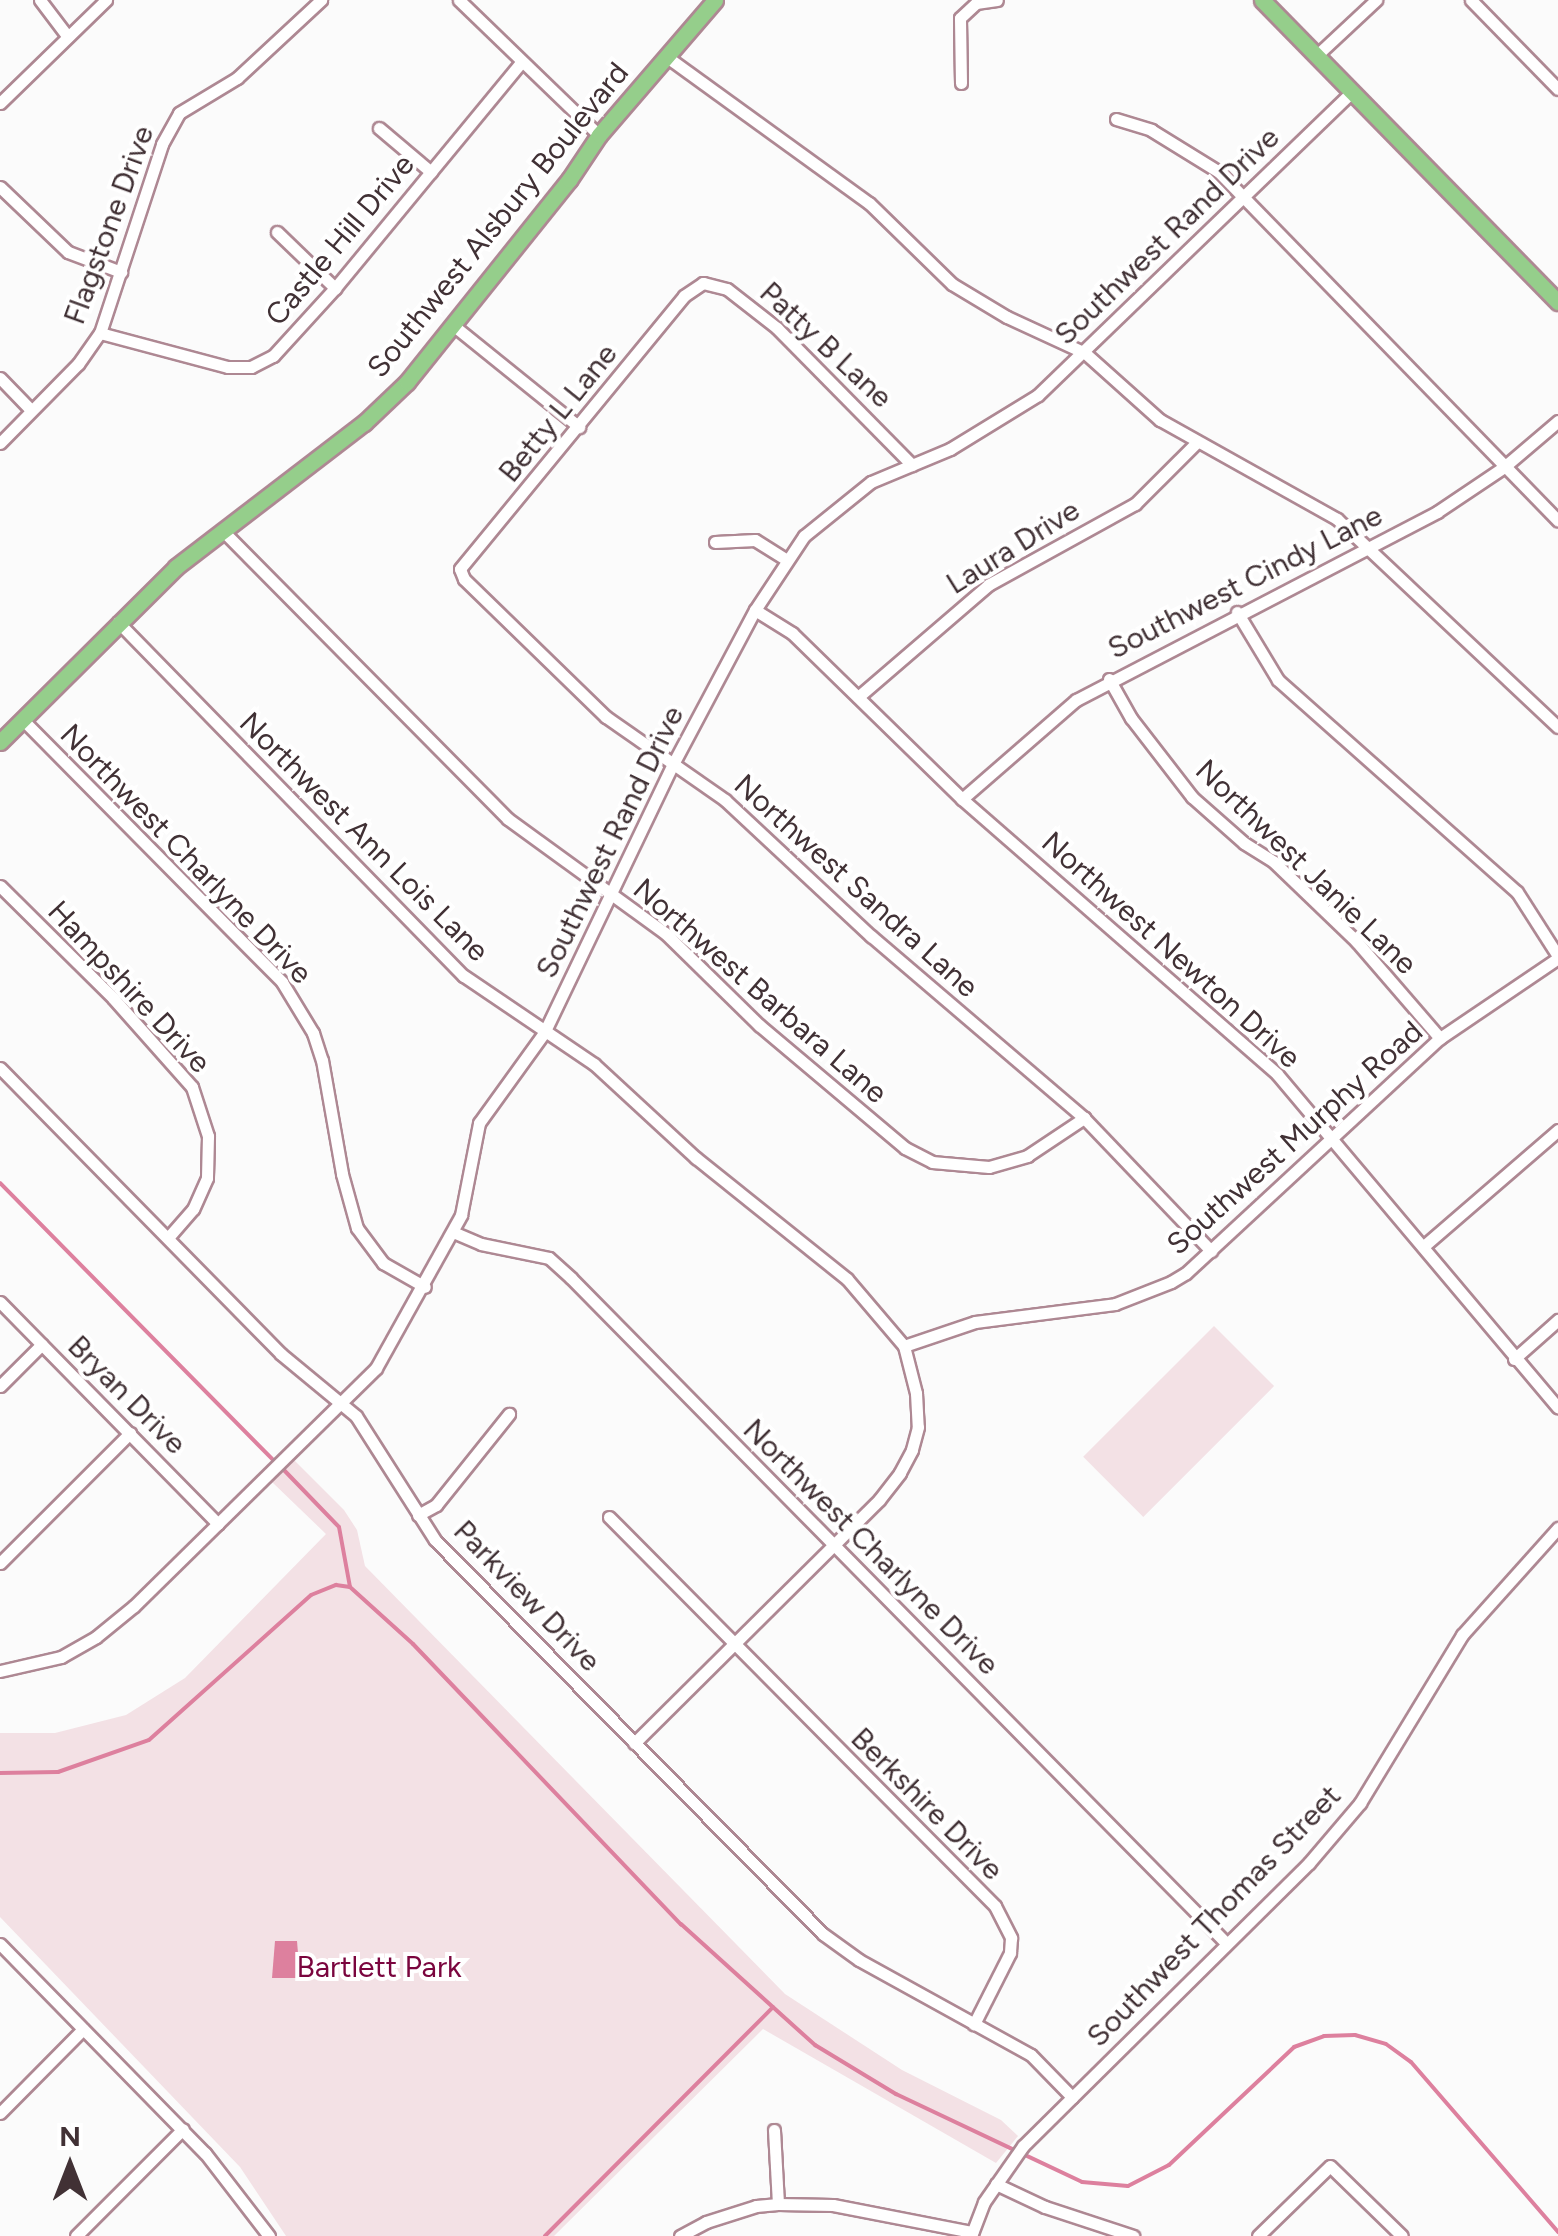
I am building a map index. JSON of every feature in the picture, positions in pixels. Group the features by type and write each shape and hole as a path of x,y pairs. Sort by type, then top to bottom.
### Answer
{"main road":[{"name":"Southwest Alsbury Boulevard","path":"0,742 176,567 364,423 454,326 599,134 714,0"},
{"path":"1262,0 1558,302"}],"street":[{"path":"40,0 68,37"},
{"path":"0,103 106,0"},
{"name":"Flagstone Drive","path":"0,442 78,364 100,333 162,144 178,113 236,78 321,0"},
{"path":"459,0 599,134"},
{"path":"961,83 960,18 976,3 997,0"},
{"path":"1318,55 1376,0"},
{"path":"1471,0 1558,89"},
{"path":"667,57 869,203 952,284 1007,317 1084,352 1145,408 1196,443 1337,519 1558,727"},
{"name":"Castle Hill Drive","path":"100,333 228,367 251,367 273,356 335,288 521,62"},
{"name":"Southwest Rand Drive","path":"2,1671 61,1657 96,1637 218,1524 376,1368 453,1232 466,1198 479,1123 544,1033 673,764 785,558 804,536 859,490 1011,415 1084,352 1352,92"},
{"path":"1116,120 1151,130 1219,172 1558,520"},
{"path":"379,128 431,172"},
{"path":"0,187 68,252 121,272"},
{"path":"278,232 335,288"},
{"name":"Patty B Lane","path":"694,287 703,283 727,289 744,301 846,394 912,465"},
{"name":"Betty L Lane","path":"460,569 694,287"},
{"path":"454,326 579,427"},
{"path":"0,378 31,410"},
{"name":"Southwest Cindy Lane","path":"962,799 1027,738 1109,679 1437,512 1504,468 1558,421"},
{"name":"Laura Drive","path":"858,698 988,585 1135,504 1196,443"},
{"name":"Northwest Barbara Lane","path":"224,530 508,819 665,933 759,1025 905,1148 932,1162 990,1167 1027,1156 1084,1118"},
{"path":"714,542 755,540 785,558"},
{"name":"Northwest Sandra Lane","path":"460,569 464,578 606,717 725,800 871,936 1084,1118 1211,1251"},
{"name":"Northwest Newton Drive","path":"755,610 792,632 962,799 1233,1032 1332,1136 1558,1408"},
{"path":"1238,612 1278,680 1517,892 1558,957"},
{"name":"Northwest Ann Lois Lane","path":"118,622 464,976 594,1064 696,1158 847,1279 904,1346"},
{"name":"Northwest Janie Lane","path":"1109,679 1131,718 1192,797 1244,843 1274,862 1357,942 1440,1038"},
{"name":"Northwest Charlyne Drive","path":"22,719 282,982 314,1033 342,1174 357,1228 383,1263 425,1287"},
{"name":"Hampshire Drive","path":"0,886 113,998 192,1087 208,1136 207,1178 193,1209 168,1238"},
{"name":"Southwest Murphy Road","path":"904,1346 975,1322 1115,1304 1144,1296 1186,1273 1440,1038 1558,957"},
{"name":"Parkview Drive","path":"0,1068 281,1354 370,1434 444,1550 824,1934 859,1960 1031,2054 1072,2097"},
{"path":"1424,1245 1558,1130"},
{"name":"Northwest Charlyne Drive","path":"453,1232 481,1244 549,1258 1226,1943"},
{"name":"Bryan Drive","path":"0,1302 218,1524"},
{"path":"1514,1359 1558,1320"},
{"path":"0,1386 42,1344"},
{"path":"634,1743 879,1500 912,1450 918,1427 916,1393 904,1346"},
{"path":"418,1514 436,1505 508,1414"},
{"path":"0,1563 130,1434"},
{"name":"Berkshire Drive","path":"609,1517 995,1906 1011,1938 1010,1954 974,2024"},
{"name":"Southwest Thomas Street","path":"972,2234 1007,2165 1023,2146 1308,1863 1360,1803 1462,1635 1558,1528"},
{"path":"0,1655 2,1671"},
{"path":"0,1944 183,2129 269,2236"},
{"path":"0,2113 84,2029"},
{"path":"76,2236 183,2129"},
{"path":"774,2130 778,2204"},
{"path":"1258,2236 1330,2166 1402,2236"},
{"path":"996,2184 1045,2207 1133,2236"},
{"path":"680,2236 706,2222 756,2206 778,2204 833,2205 972,2234"}],"green space":[{"path":"1214,1326 1274,1386 1143,1517 1083,1457"},
{"name":"Bartlett Park","path":"294,1460 344,1510 357,1530 365,1566 785,1994 902,2070 1001,2120 1018,2136 996,2163 763,2029 554,2236 286,2236 240,2167 0,1917 0,1733 55,1733 126,1715 185,1678 326,1534 272,1482"}],"shaded area":[{"path":"275,1941 297,1941 300,1978 272,1978"}],"waterway":[{"path":"0,1183 274,1461"},
{"path":"281,1467 339,1527 350,1587"},
{"path":"0,1773 58,1772 149,1740 311,1595 336,1585 350,1587 413,1644 681,1924 815,2045 896,2094 1082,2182 1128,2186 1169,2165 1294,2047 1324,2036 1355,2035 1386,2044 1411,2062 1558,2232"},
{"path":"545,2236 773,2007"}]}
